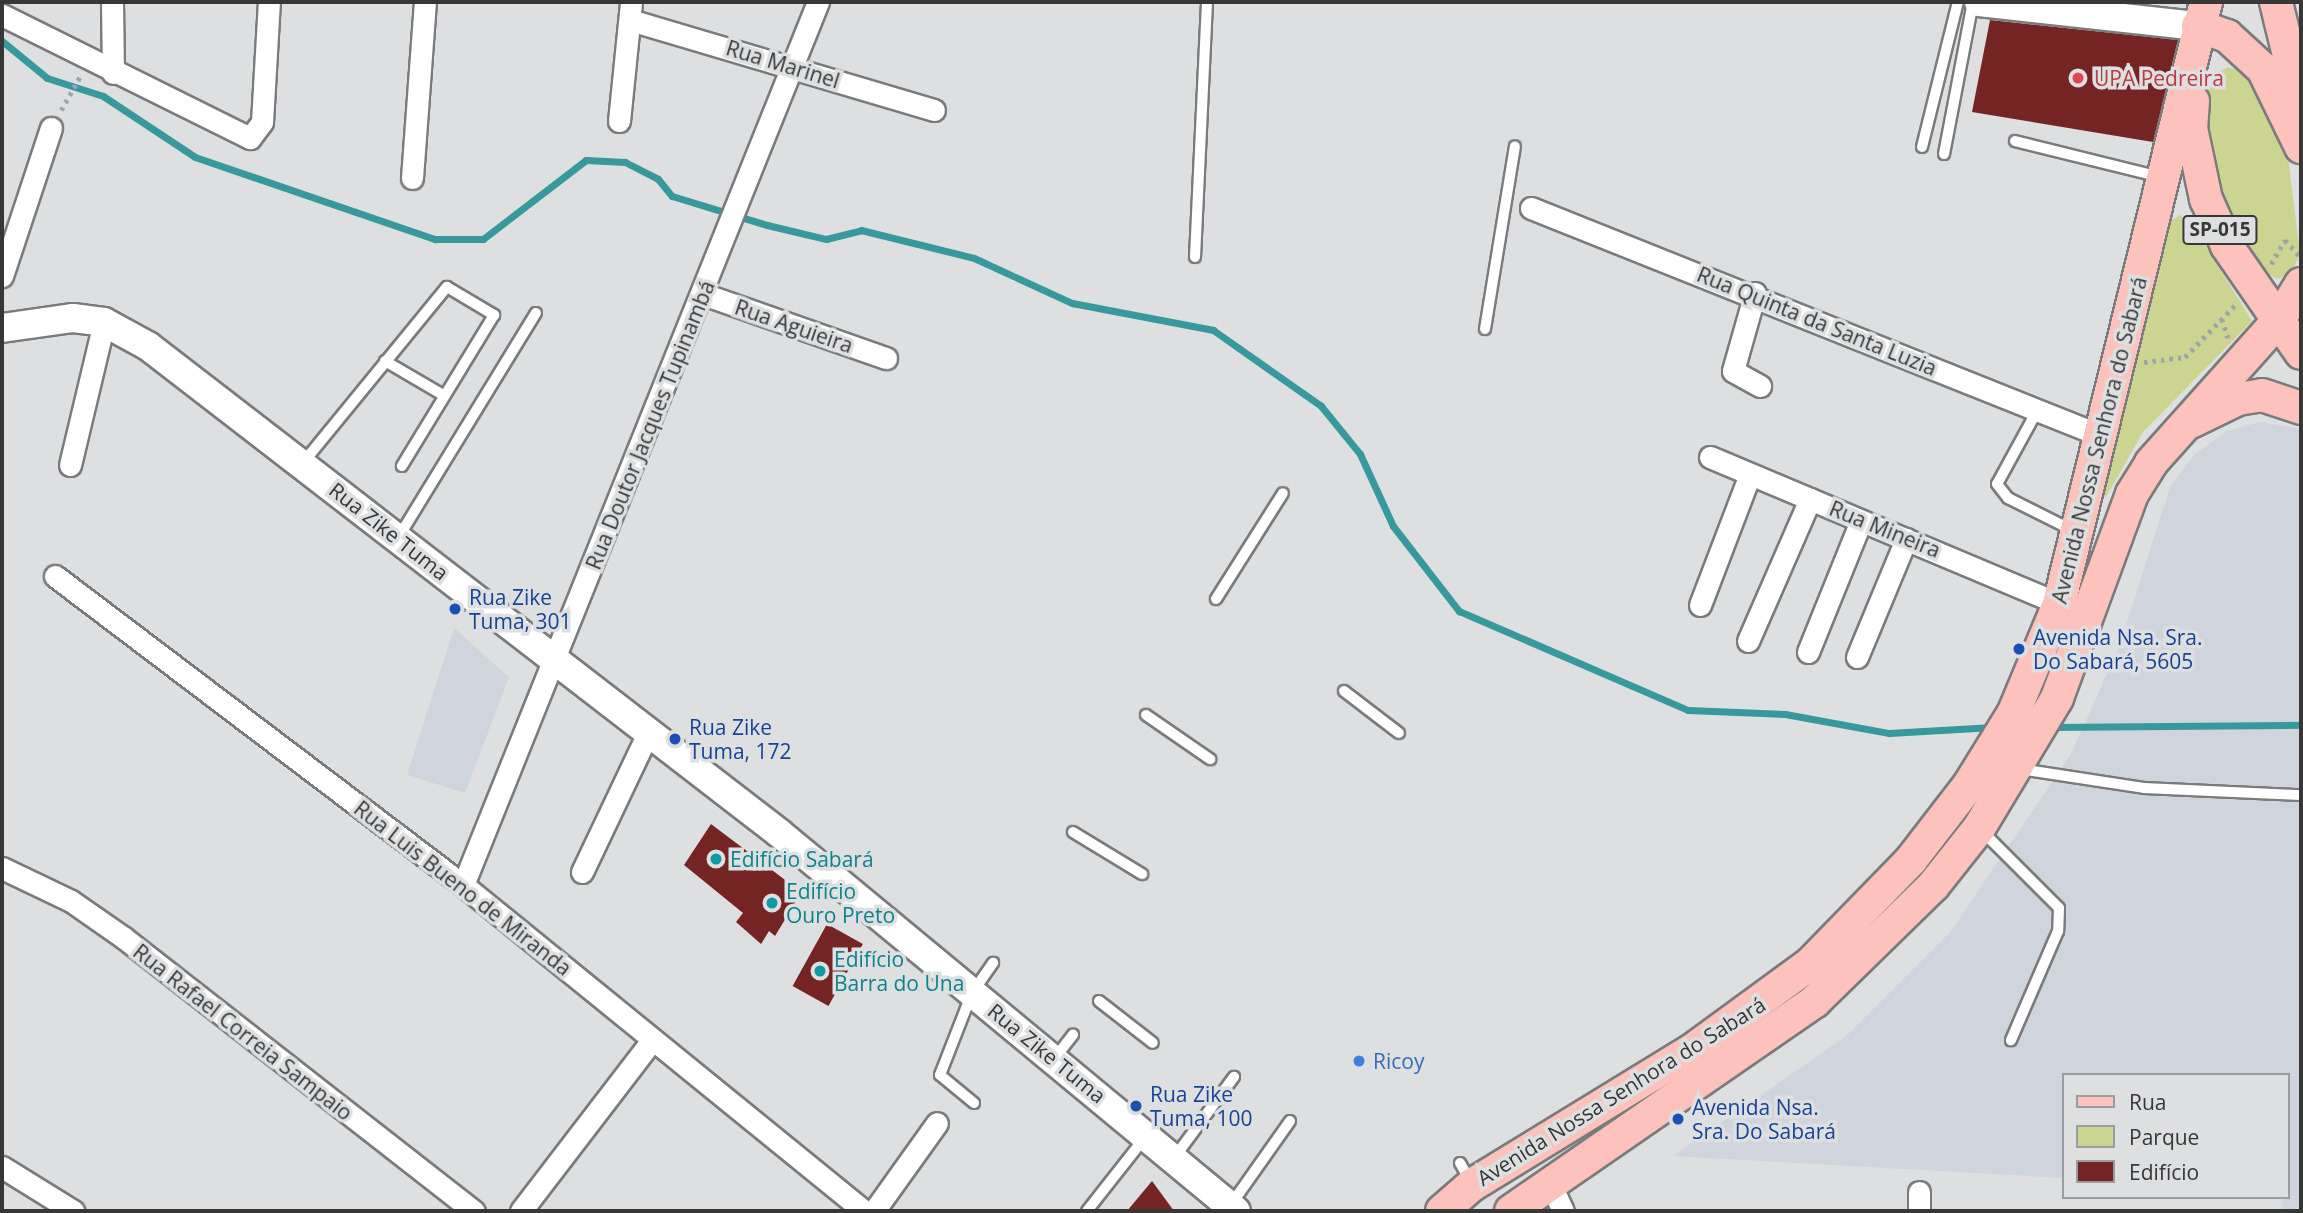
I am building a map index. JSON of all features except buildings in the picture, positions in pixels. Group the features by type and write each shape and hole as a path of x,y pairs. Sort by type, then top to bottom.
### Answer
{"main road":[{"path":"2202,14 2263,69 2301,147"},
{"name":"Avenida Nossa Senhora do Sabará","path":"1442,1211 1466,1174 1758,1005 1868,909 1969,785 2014,712 2059,604 2079,533 2116,366 2202,14"},
{"name":"SP-015","path":"2202,14 2191,128 2206,199 2228,246 2301,352"},
{"path":"2286,15 2301,105"},
{"name":"Avenida Nossa Senhora do Sabará","path":"1511,1211 1549,1181 1815,1001 1933,886 1979,828 2017,769 2057,698 2132,494 2177,429 2278,320 2301,284"},
{"path":"2177,429 2238,398 2262,396 2301,408"}],"street":[{"path":"112,2 113,73"},
{"path":"2,15 113,73 250,138 262,122 269,2"},
{"path":"412,178 425,2"},
{"name":"Rua Doutor Jacques Tupinambá","path":"463,885 703,295 818,2"},
{"path":"1979,2 2202,14"},
{"path":"620,121 631,11"},
{"name":"Rua Marinel","path":"631,11 794,67 934,110"},
{"path":"2,276 51,128"},
{"name":"Rua Quinta da Santa Luzia","path":"1531,208 1755,293 2102,436"},
{"path":"1755,293 1733,371 1760,386"},
{"name":"Rua Aguieira","path":"703,295 886,358"},
{"name":"Rua Zike Tuma","path":"2,328 73,318 104,322 148,346 555,659 1054,1059 1233,1209"},
{"path":"70,465 104,322"},
{"name":"Rua Mineira","path":"1710,457 2059,604"},
{"path":"1700,605 1750,474"},
{"path":"1748,641 1810,499"},
{"path":"1808,652 1861,521"},
{"path":"1857,657 1906,539"},
{"name":"Rua Luis Bueno de Miranda","path":"55,576 463,885 864,1211"},
{"path":"582,872 648,733"},
{"name":"Rua Rafael Correia Sampaio","path":"2,868 71,901 124,938 474,1211"},
{"path":"521,1211 652,1040"},
{"path":"874,1211 937,1123"},
{"path":"2,1167 74,1211"},
{"path":"1549,1181 1563,1211"}],"lane":[{"path":"1195,257 1206,2"},
{"path":"1922,147 1958,2"},
{"path":"1944,154 1973,2"},
{"path":"2015,141 2163,178"},
{"path":"1485,329 1515,146"},
{"path":"1506,204 1531,208"},
{"path":"302,464 443,288 491,311 445,396 402,466"},
{"path":"398,538 536,313"},
{"path":"385,361 445,396"},
{"path":"2038,411 1997,484 2008,498 2079,533"},
{"path":"1216,599 1283,493"},
{"path":"1344,691 1399,733"},
{"path":"1146,715 1210,759"},
{"path":"2017,769 2144,788 2301,795"},
{"path":"1979,828 2059,908 2058,931 2011,1040"},
{"path":"1073,832 1142,874"},
{"path":"974,1103 940,1075 972,993 993,963"},
{"path":"1099,1001 1153,1043"},
{"path":"1054,1059 1073,1035"},
{"path":"1174,1158 1234,1077"},
{"path":"1233,1209 1290,1121"},
{"path":"1087,1211 1147,1135"}],"path":[{"path":"51,128 84,68"},
{"path":"2269,268 2285,240 2301,258"},
{"path":"2116,366 2185,357 2236,304"}],"shaded area":[{"path":"2260,422 2301,429 2301,1211 2282,1211 2282,1199 2289,1199 2289,1073 2062,1073 2062,1178 1673,1156 1845,1037 1951,931 2071,754 2120,644 2170,487 2194,455 2227,431"},
{"path":"454,628 509,677 465,793 407,775"}],"green space":[{"path":"2228,67 2262,80 2285,133 2300,254 2292,272 2278,279 2261,271 2218,197 2206,157 2204,97 2214,74"},
{"path":"2180,215 2191,222 2252,321 2143,432 2106,497 2100,495 2170,221"}],"waterway":[{"path":"2,41 47,78 103,96 195,157 435,239 483,239 586,160 625,162 658,179 672,196 767,225 826,239 861,230 974,258 1072,303 1213,330 1321,406 1360,454 1393,526 1459,611 1688,710 1785,714 1889,733 1993,727"},
{"path":"2050,727 2301,725"}],"place":[{"name":"UPA Pedreira","path":"2078,78"},
{"name":"Rua Zike Tuma, 301","path":"455,609"},
{"name":"Avenida Nsa. Sra. Do Sabará, 5605","path":"2019,649"},
{"name":"Rua Zike Tuma, 172","path":"675,739"},
{"name":"Edifício Sabará","path":"716,859"},
{"name":"Edifício Ouro Preto","path":"772,903"},
{"name":"Edifício Barra do Una","path":"820,971"},
{"name":"Ricoy","path":"1359,1061"},
{"name":"Rua Zike Tuma, 100","path":"1136,1106"},
{"name":"Avenida Nsa. Sra. Do Sabará","path":"1678,1119"}]}
